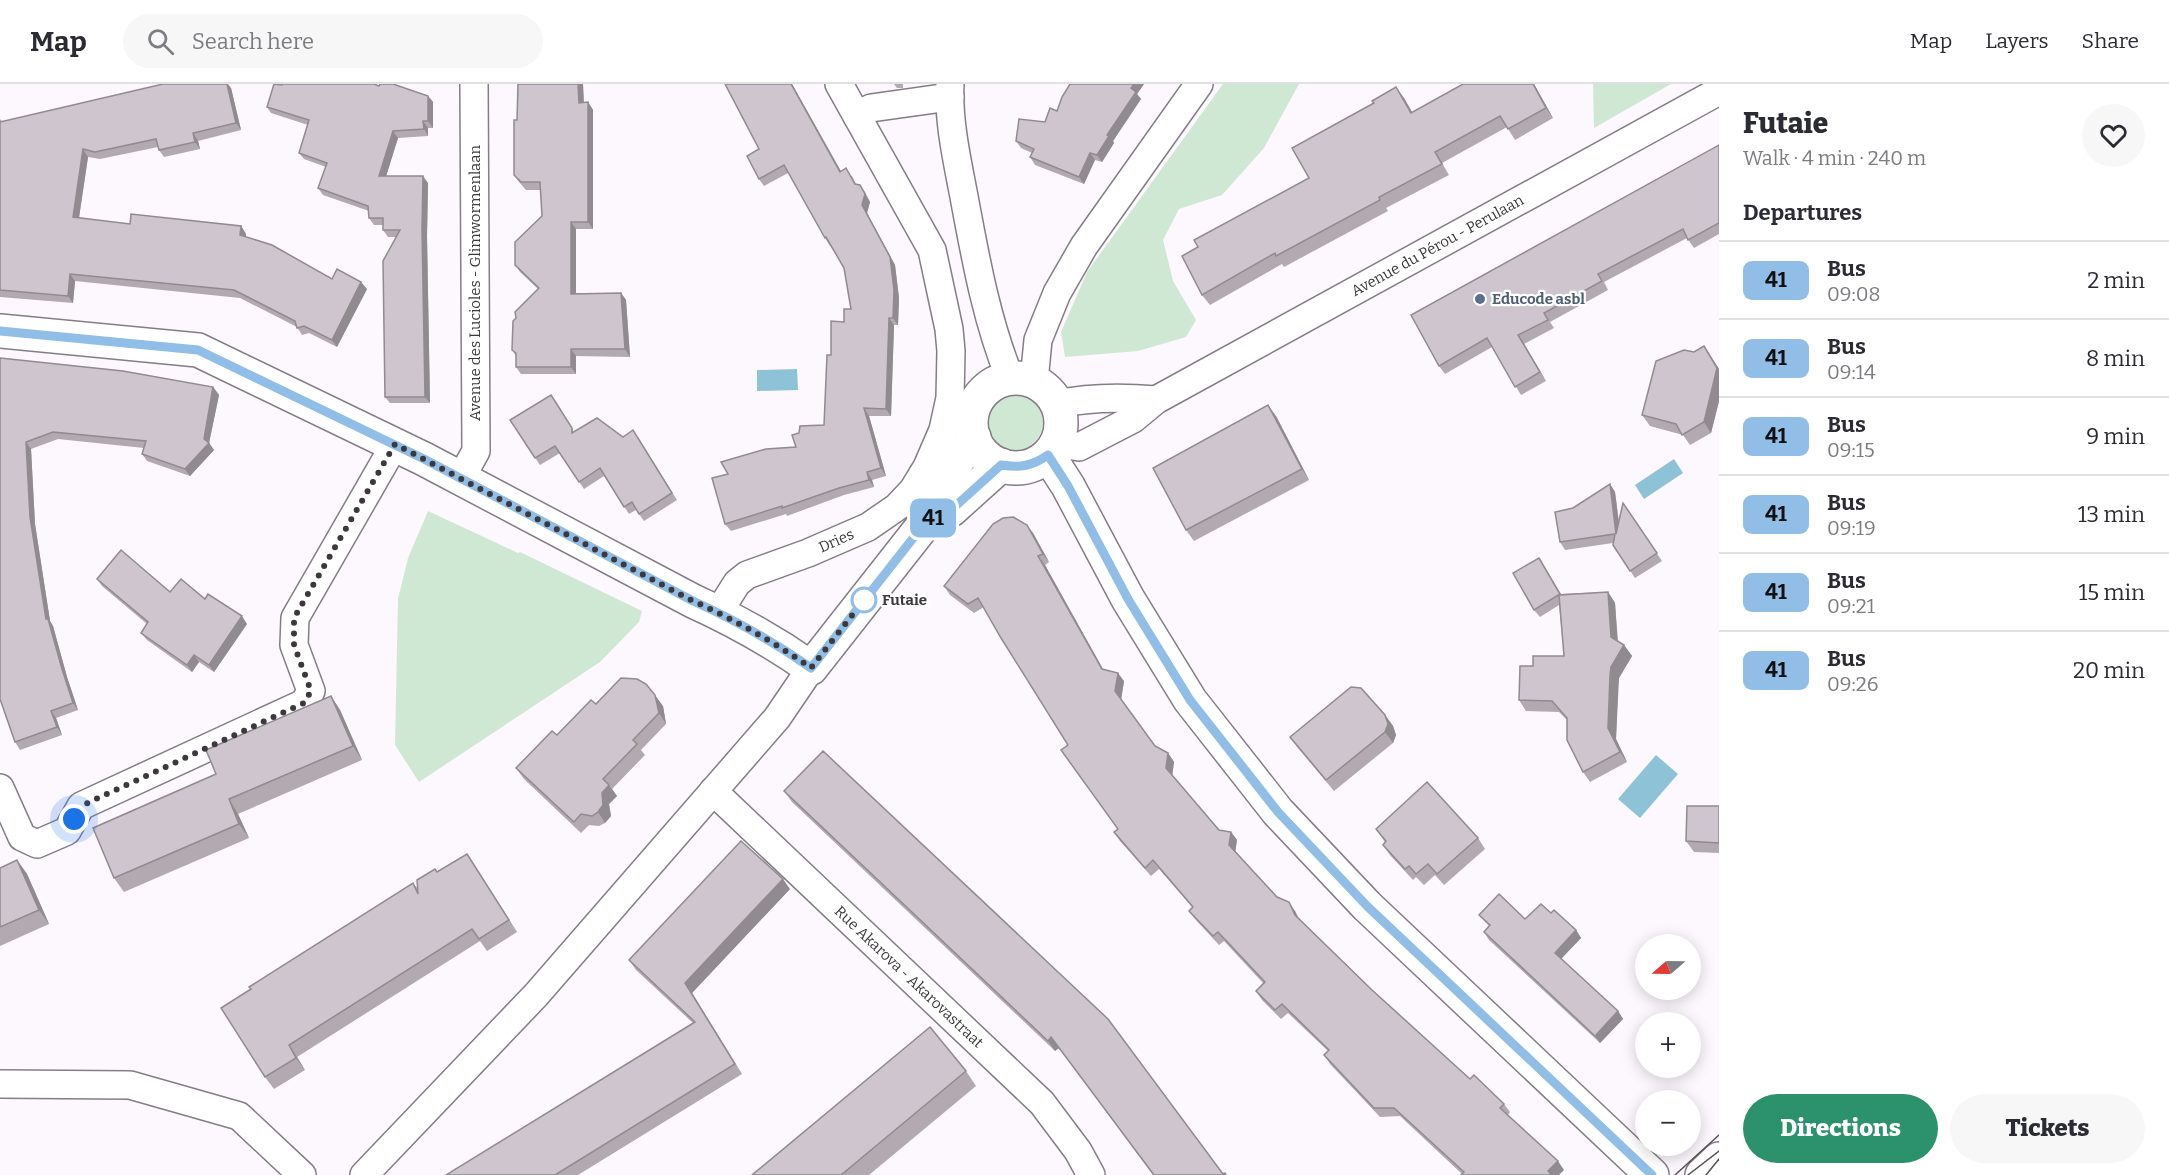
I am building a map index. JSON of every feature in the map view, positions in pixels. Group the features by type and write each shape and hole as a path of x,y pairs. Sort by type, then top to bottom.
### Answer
{"street":[{"name":"Avenue des Lucioles - Glimwormenlaan","path":"461,478 476,451 474,84"},
{"name":"Dries","path":"718,612 737,583 747,574 808,553 868,527 897,507 927,467 943,430 950,398 951,351 949,329 932,250 839,84"},
{"path":"1022,380 1057,293 1084,246 1199,84"},
{"path":"857,116 871,108 950,90 954,136 974,246 996,345 1022,380 1047,391 1057,404 1061,417 1060,431 1052,449 1034,464 1019,468 1001,465 989,459 980,449 971,424 978,399 992,386 1022,380"},
{"name":"Avenue du Pérou - Perulaan","path":"1052,449 1079,447 1133,419 1156,400 1719,91"},
{"path":"0,331 198,350 461,478 683,596 718,612 780,646 811,668"},
{"path":"1057,404 1076,400 1129,398 1156,400"},
{"path":"364,1175 536,995 777,718 811,668 925,523 933,495 974,437"},
{"path":"0,788 22,837 37,844 67,831 81,806 304,703 311,691 294,645 294,618 395,444"},
{"path":"1052,449 1068,486 1128,599 1190,700 1278,812 1367,906 1652,1175"},
{"path":"925,523 951,510 1001,465"},
{"name":"Rue Akarova - Akarovastraat","path":"713,792 1042,1103 1078,1151 1090,1175"},
{"path":"0,1084 130,1084 239,1116 302,1175"},
{"path":"1702,1175 1719,1159"}],"green space":[{"path":"1223,84 1299,84 1264,148 1222,195 1179,209 1163,240 1173,281 1196,320 1186,337 1138,351 1065,357 1061,332 1087,272"},
{"path":"1593,84 1671,84 1594,128"},
{"path":"1013,391 1030,396 1038,404 1043,421 1038,438 1030,446 1013,451 996,446 988,438 983,421 988,404 996,396"},
{"path":"428,511 520,552 642,611 639,622 600,662 419,782 395,745 398,599 408,558"}],"water":[{"path":"797,369 798,390 757,391 757,370"},
{"path":"1674,459 1683,473 1644,499 1635,485"},
{"path":"1656,755 1678,774 1640,818 1618,799"}],"building":[{"path":"163,84 227,84 236,123 193,133 195,142 159,150 156,139 95,152 83,149 73,217 130,224 131,214 241,226 240,235 272,245 332,279 337,269 361,282 332,340 304,326 297,328 295,321 234,290 70,274 68,296 0,290 0,122"},
{"path":"274,84 374,84 379,86 380,84 393,84 428,96 428,121 423,121 424,129 393,131 379,176 423,176 425,397 385,397 383,261 400,230 383,230 383,218 369,218 368,206 318,188 327,163 299,153 309,120 267,107"},
{"path":"518,84 578,84 579,103 588,102 588,222 571,222 571,294 621,293 625,349 571,349 571,367 516,367 516,353 512,350 515,312 539,288 515,265 515,242 542,216 540,182 521,182 514,175 514,120 517,120"},
{"path":"725,84 791,84 840,172 846,168 855,184 860,185 865,194 862,205 890,257 894,290 893,318 889,318 886,409 864,408 881,468 867,472 869,480 725,524 712,478 728,474 721,462 766,449 796,447 792,435 799,433 800,426 824,425 827,355 831,355 831,321 844,322 844,309 851,309 844,268 784,165 759,179 747,156 759,149"},
{"path":"1070,84 1134,84 1131,88 1136,92 1107,135 1109,136 1097,155 1090,153 1079,177 1030,157 1034,149 1016,141 1019,119 1045,122 1050,108 1057,111"},
{"path":"1463,84 1533,84 1546,108 1508,129 1500,116 1435,152 1442,164 1379,197 1380,200 1276,256 1275,253 1202,295 1182,256 1198,247 1194,240 1309,178 1292,148 1374,103 1372,101 1396,87 1411,113"},
{"path":"1719,145 1719,223 1688,240 1683,229 1598,274 1602,281 1544,313 1548,320 1518,335 1540,372 1515,387 1487,338 1439,366 1411,315"},
{"path":"1704,346 1717,368 1704,422 1682,435 1676,424 1642,415 1656,361 1684,350 1694,352"},
{"path":"0,358 123,371 213,387 204,439 209,443 185,469 142,454 146,441 53,432 26,442 30,517 46,619 48,619 73,703 51,711 57,727 15,742 0,699"},
{"path":"551,395 572,428 572,433 597,418 623,437 633,430 672,493 639,514 632,502 624,507 600,468 579,482 555,446 535,458 510,420"},
{"path":"1268,405 1302,469 1186,530 1153,468"},
{"path":"1610,484 1616,534 1623,503 1657,553 1630,571 1613,545 1615,534 1560,542 1555,512 1573,508"},
{"path":"1013,517 1027,525 1043,554 1038,556 1102,669 1118,673 1115,691 1155,746 1168,753 1166,768 1219,830 1231,832 1229,845 1277,897 1289,902 1295,915 1372,990 1470,1079 1474,1075 1504,1104 1500,1108 1558,1161 1548,1171 1552,1175 1461,1175 1464,1172 1394,1108 1374,1108 1324,1055 1329,1050 1282,1004 1275,1010 1256,991 1265,982 1218,932 1213,936 1189,911 1193,907 1153,860 1145,868 1114,832 1118,829 1061,750 1068,745 978,598 968,604 944,586 993,524 1003,518"},
{"path":"121,550 170,592 181,579 205,599 208,594 242,616 209,665 194,655 187,665 141,633 148,622 97,579"},
{"path":"1539,558 1560,594 1534,610 1513,573"},
{"path":"1608,592 1611,637 1624,645 1611,667 1608,728 1620,752 1583,772 1567,740 1567,718 1552,701 1519,700 1520,666 1533,666 1533,656 1564,656 1559,595"},
{"path":"621,678 637,679 646,684 655,695 659,713 633,740 637,744 603,779 609,785 602,793 603,805 598,812 592,816 581,814 574,822 516,768 552,731 557,735 591,700 596,704"},
{"path":"1351,687 1361,688 1385,715 1388,724 1385,732 1326,780 1290,737"},
{"path":"331,696 353,746 229,799 239,824 114,878 93,828 216,774 206,750"},
{"path":"823,751 1108,1019 1226,1175 1154,1175 1051,1037 1048,1041 784,791"},
{"path":"1427,782 1478,838 1437,874 1428,864 1416,874 1409,866 1405,869 1383,845 1386,841 1376,829"},
{"path":"1687,806 1719,806 1719,843 1686,841"},
{"path":"741,841 783,879 685,983 735,1064 555,1175 446,1175 695,1022 629,960"},
{"path":"467,854 509,920 479,939 472,929 289,1045 296,1058 265,1077 221,1008 251,989 249,987 413,883 418,894 417,880 435,869 437,872"},
{"path":"17,860 39,910 0,927 0,868"},
{"path":"1499,894 1525,919 1541,904 1551,913 1554,910 1576,930 1555,953 1618,1011 1595,1036 1484,932 1490,925 1479,915"},
{"path":"930,1027 966,1071 841,1175 752,1175"}],"tram line":[{"path":"1675,1175 1719,1135"},
{"path":"1688,1175 1719,1151"},
{"path":"1706,1175 1719,1159"}],"bus line":[{"name":"41","path":"0,331 198,350 424,459 718,612 780,646 811,668 925,523 951,510 1001,465 1019,468 1034,464 1048,455 1068,486 1128,599 1190,700 1278,812 1367,906 1652,1175"}],"place":[{"name":"Educode asbl","path":"1480,299"},
{"name":"Futaie","path":"864,600"}],"route":[{"path":"74,819 81,806 304,703 311,691 294,645 294,618 395,444 718,612 780,646 811,668 864,600"}]}
